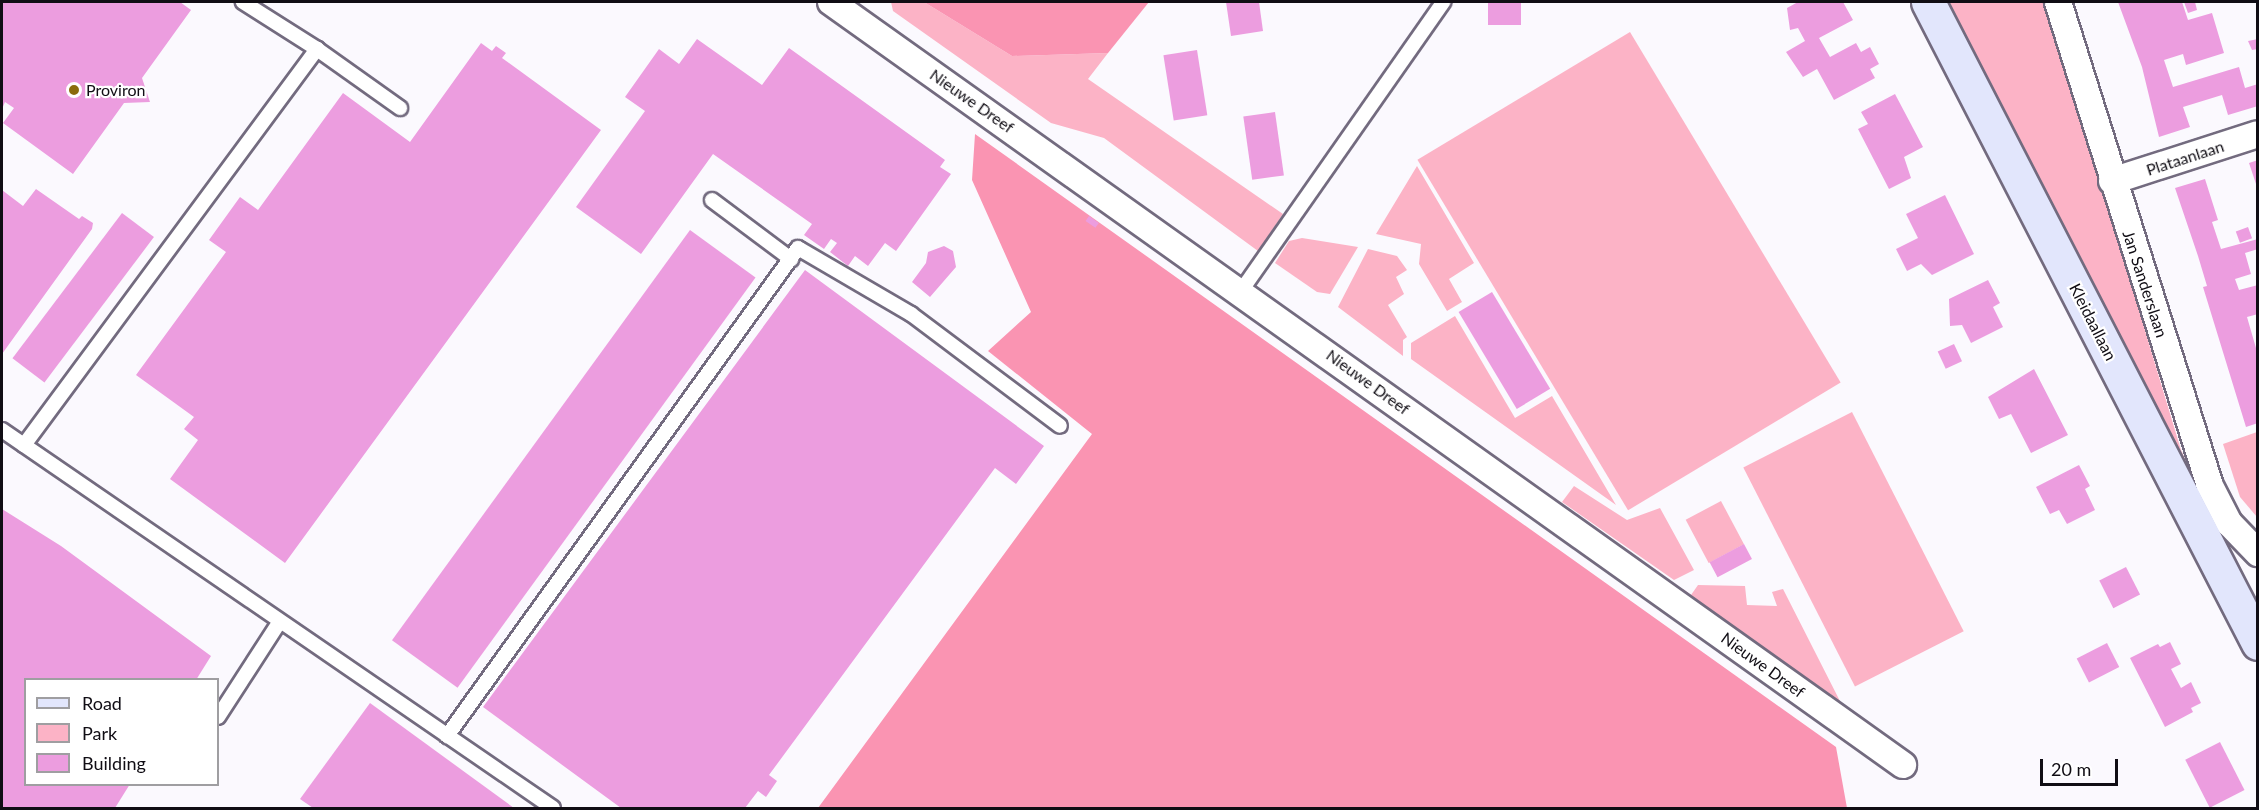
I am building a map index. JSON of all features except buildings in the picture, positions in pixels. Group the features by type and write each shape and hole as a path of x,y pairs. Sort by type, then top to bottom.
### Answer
{"street":[{"name":"Nieuwe Dreef","path":"831,2 1241,291 1903,765"},
{"name":"Kleidaallaan","path":"1928,2 2258,643"},
{"name":"Jan Sanderslaan","path":"2058,2 2112,181 2210,486 2229,523 2258,553"},
{"name":"Plataanlaan","path":"2112,181 2258,134"}],"lane":[{"path":"243,2 317,49 400,108"},
{"path":"1241,291 1443,2"},
{"path":"24,445 317,49"},
{"path":"712,200 791,259"},
{"path":"447,736 798,248 910,314 1059,426"},
{"path":"2,430 554,808"},
{"path":"219,715 280,621"}],"green space":[{"path":"891,2 924,2 1012,56 1108,53 1088,79 1283,214 1258,251 1104,138 1051,123 893,11"},
{"path":"1947,2 2046,2 2181,450 2221,538"},
{"path":"1630,32 1841,383 1628,510 1417,160"},
{"path":"1417,166 1474,263 1449,279 1462,302 1447,311 1419,264 1421,244 1376,234"},
{"path":"1302,238 1358,247 1330,294 1317,292 1275,263 1289,241"},
{"path":"1368,249 1397,256 1407,270 1396,277 1404,294 1388,305 1407,337 1403,340 1403,356 1338,307"},
{"path":"1455,316 1515,418 1552,396 1616,505 1411,359 1411,343"},
{"path":"1852,412 1964,631 1855,687 1743,467"},
{"path":"2258,432 2257,517 2240,497 2223,444"},
{"path":"1574,486 1627,520 1660,508 1694,570 1674,580 1562,502"},
{"path":"1721,501 1744,544 1709,563 1686,520"},
{"path":"1698,585 1745,586 1747,605 1777,606 1772,592 1783,589 1845,711 1679,593 1683,589 1691,595"}],"shaded area":[{"path":"924,2 1149,2 1108,53 1012,56"},
{"path":"975,134 1836,747 1847,808 818,808 1092,434 988,351 1031,312 972,180"}],"place":[{"name":"Proviron","path":"74,90"}]}
